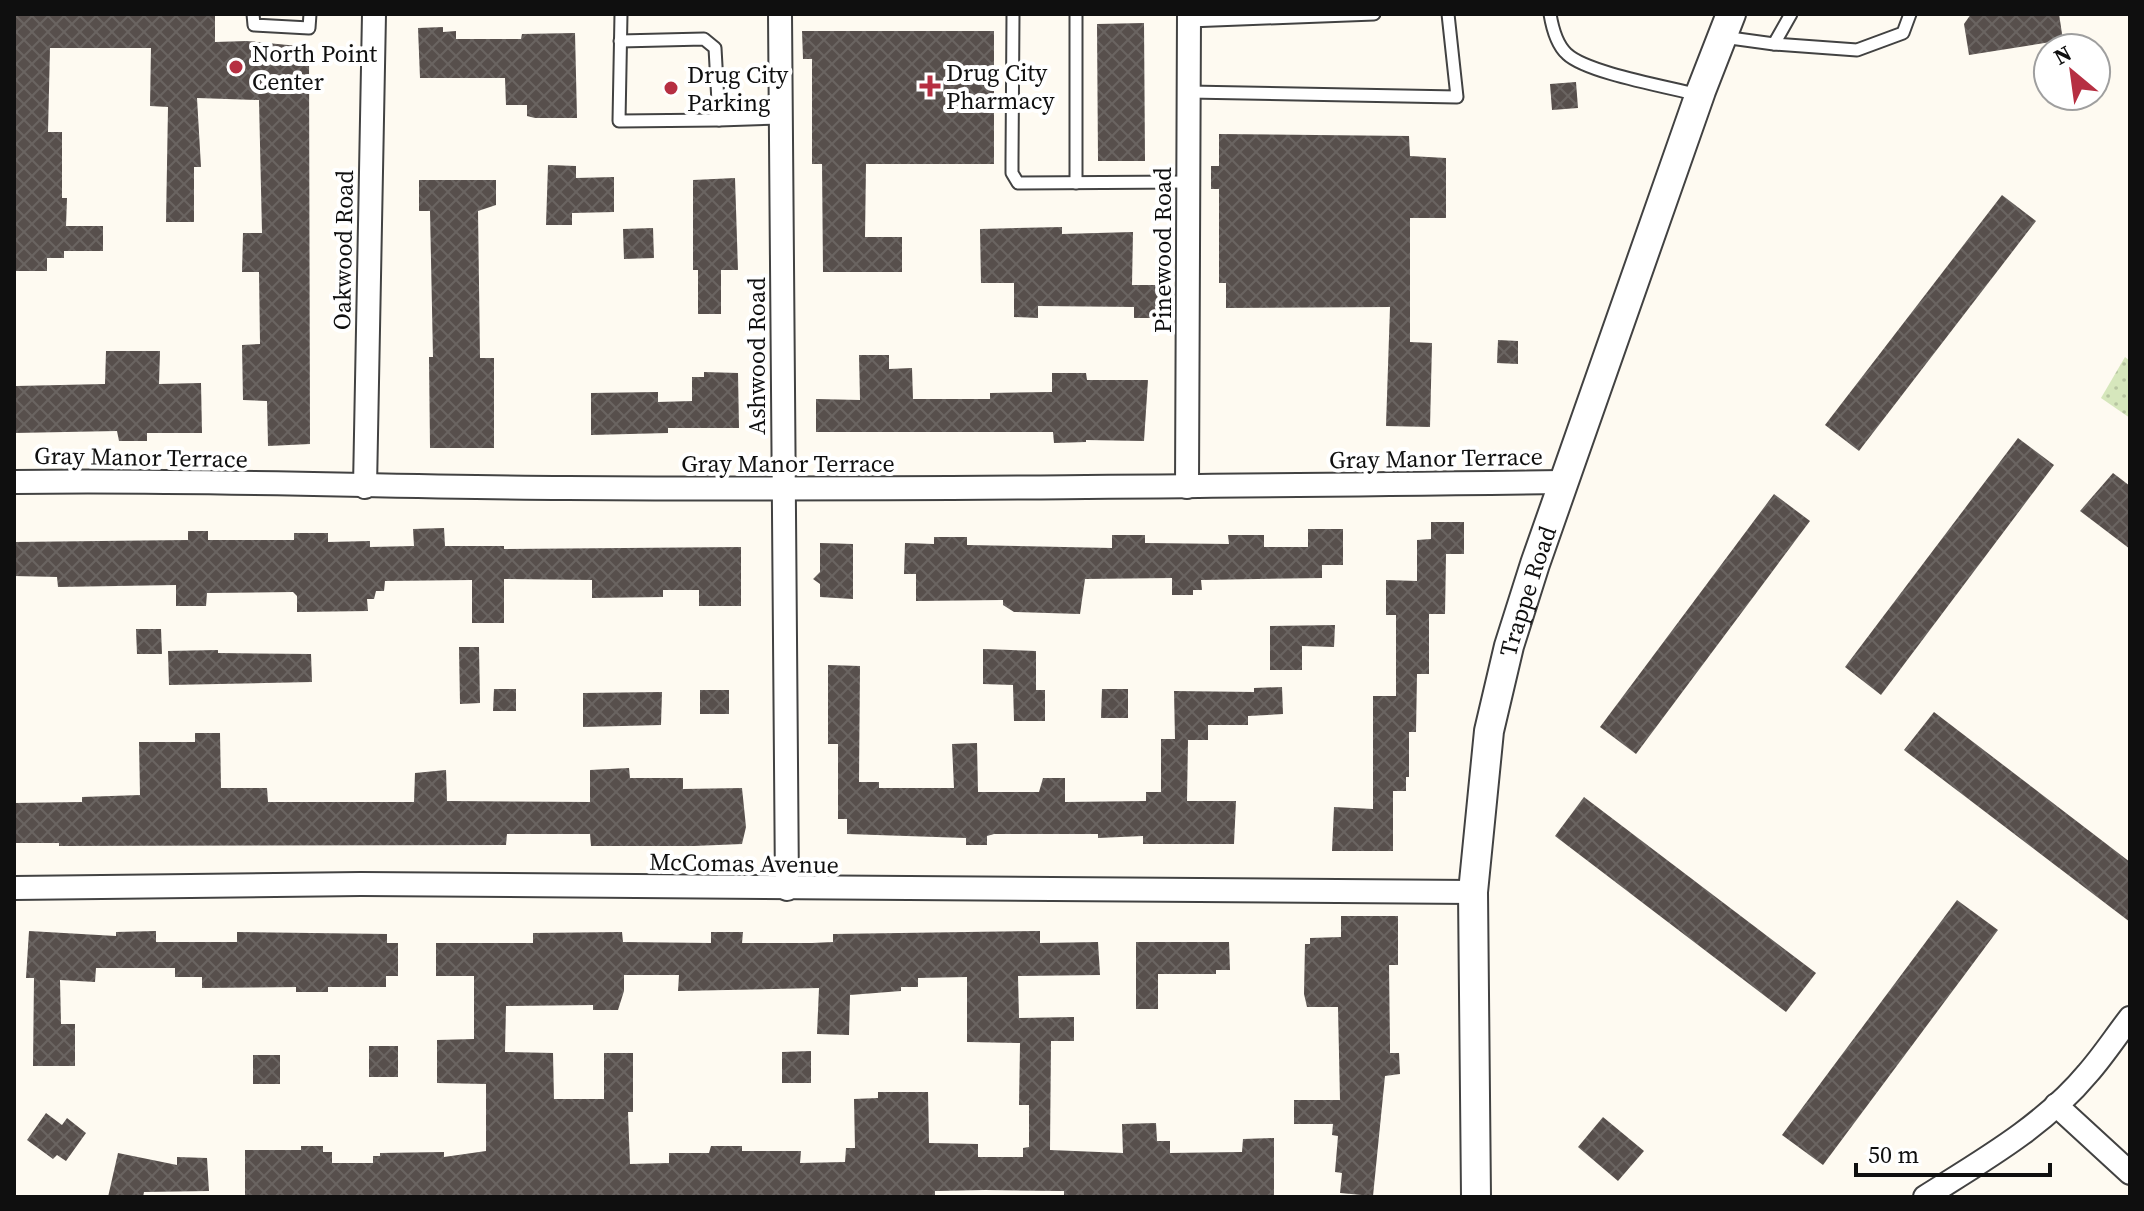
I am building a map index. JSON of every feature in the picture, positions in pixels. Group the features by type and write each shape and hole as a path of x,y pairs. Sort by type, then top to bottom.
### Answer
{"street":[{"name":"Oakwood Road","path":"365,487 374,14"},
{"name":"Ashwood Road","path":"780,14 781,489 787,889"},
{"name":"Pinewood Road","path":"1187,487 1189,18"},
{"name":"Trappe Road","path":"1476,1197 1473,892 1489,731 1509,646 1563,482 1724,29"},
{"name":"Gray Manor Terrace","path":"14,482 140,480 365,487 781,489 1563,482"},
{"name":"McComas Avenue","path":"14,888 361,884 1473,892"},
{"path":"1925,1197 1993,1154 2056,1105 2087,1075 2130,1018"},
{"path":"2056,1105 2130,1173"}],"lane":[{"path":"253,14 254,25 309,28 310,14"},
{"path":"621,14 619,121 781,118"},
{"path":"1013,14 1012,160 1018,183 1188,182"},
{"path":"1076,14 1076,183"},
{"path":"1189,18 1374,14"},
{"path":"1189,92 1457,97 1448,14"},
{"path":"1550,14 1552,27 1566,54 1589,67 1699,95"},
{"path":"1774,44 1791,14"},
{"path":"1724,29 1774,44 1857,50 1903,33 1910,14"},
{"path":"620,41 704,39 711,42 715,48 719,120"}],"green space":[{"path":"2125,357 2130,361 2130,418 2101,398"}],"building":[{"path":"14,14 215,14 215,42 247,41 309,47 310,444 268,446 267,401 243,400 242,345 260,344 259,272 242,272 243,233 262,233 259,100 197,98 201,167 194,167 194,222 166,222 168,107 150,106 151,48 50,48 48,132 62,132 62,198 67,198 66,226 103,226 103,251 64,251 64,258 47,258 47,271 14,271"},
{"path":"1971,14 2059,14 2062,32 2032,32 2032,45 1969,55 1964,24"},
{"path":"1144,23 1145,161 1098,161 1097,24"},
{"path":"443,27 443,32 456,31 456,39 521,39 522,34 575,33 577,118 535,118 527,116 527,105 506,105 505,78 420,78 418,28"},
{"path":"802,31 994,31 994,164 866,164 865,237 902,237 902,272 823,272 822,164 812,164 812,59 803,59"},
{"path":"1576,82 1578,108 1552,110 1550,84"},
{"path":"1219,134 1409,136 1410,156 1446,158 1446,218 1410,218 1410,342 1432,343 1430,427 1386,426 1390,307 1226,308 1226,283 1219,283 1219,189 1211,189 1211,166 1219,166"},
{"path":"548,165 576,166 576,178 614,177 614,212 572,213 572,225 546,225"},
{"path":"735,178 738,270 721,270 721,314 698,314 698,270 693,270 693,180"},
{"path":"419,180 496,180 496,205 478,211 480,358 494,358 494,448 430,448 429,357 433,357 430,211 419,211"},
{"path":"2002,195 2036,221 1859,451 1825,425"},
{"path":"1062,227 1062,234 1133,232 1132,285 1160,285 1160,318 1134,318 1134,307 1038,306 1038,318 1014,317 1014,283 981,283 980,229"},
{"path":"653,228 654,258 624,259 623,229"},
{"path":"1498,340 1518,341 1518,364 1497,363"},
{"path":"106,351 160,351 159,384 201,383 202,433 147,433 147,441 119,441 117,431 14,433 16,386 105,384"},
{"path":"859,355 889,355 889,369 912,368 913,399 990,399 990,393 1052,392 1052,373 1086,373 1087,380 1148,380 1144,441 1054,443 1053,432 816,432 816,399 860,400"},
{"path":"704,372 738,373 739,428 668,428 668,433 591,435 591,393 658,392 658,402 692,401 692,377 704,377"},
{"path":"2018,438 2054,465 1881,695 1845,667"},
{"path":"2113,473 2130,486 2130,549 2080,511"},
{"path":"1774,494 1810,521 1636,754 1600,727"},
{"path":"1431,522 1464,522 1464,554 1446,554 1445,614 1429,614 1429,674 1417,674 1416,732 1409,732 1409,777 1406,777 1406,791 1393,791 1393,851 1332,851 1334,807 1373,809 1373,696 1396,696 1396,615 1386,615 1386,580 1417,581 1417,540 1431,539"},
{"path":"444,528 445,546 504,546 504,549 741,547 741,606 699,606 699,590 663,590 663,597 592,598 592,580 504,579 504,623 472,623 472,580 385,581 384,591 376,591 374,599 367,599 368,611 297,612 297,596 293,592 207,593 206,606 176,606 176,585 58,587 57,577 14,576 14,542 188,540 188,531 208,531 208,540 294,540 294,533 328,533 328,542 370,541 370,547 414,546 413,529"},
{"path":"1308,529 1343,529 1343,565 1322,565 1322,578 1201,580 1202,590 1193,590 1193,595 1172,595 1172,578 1085,579 1080,614 1014,612 1003,605 1003,600 916,601 916,574 904,574 905,543 934,544 934,537 967,537 967,545 1112,548 1112,535 1145,535 1145,543 1229,544 1228,535 1264,535 1264,547 1308,547"},
{"path":"820,543 853,544 853,599 820,597 820,584 813,579 820,572"},
{"path":"1335,625 1334,647 1302,646 1302,670 1270,670 1270,626"},
{"path":"136,629 161,629 162,654 137,654"},
{"path":"459,647 479,647 480,703 460,704"},
{"path":"983,649 1036,651 1036,690 1045,690 1045,721 1014,721 1013,685 983,684"},
{"path":"218,650 218,653 311,654 312,682 169,685 168,651"},
{"path":"828,665 860,666 859,782 879,782 879,788 954,788 952,744 977,743 978,792 1039,792 1043,778 1065,778 1065,802 1146,801 1146,792 1161,792 1161,739 1175,739 1174,691 1254,692 1254,688 1282,687 1283,714 1248,716 1248,725 1208,725 1208,740 1188,740 1187,801 1236,801 1234,844 1143,844 1143,836 1098,838 1098,834 994,834 987,836 987,845 966,845 966,838 847,834 847,819 838,819 838,744 828,744"},
{"path":"494,689 516,689 516,711 493,711"},
{"path":"1102,689 1128,689 1128,718 1101,718"},
{"path":"700,690 729,690 729,714 700,714"},
{"path":"662,692 661,725 583,727 583,693"},
{"path":"1934,712 2130,862 2130,922 1904,750"},
{"path":"195,733 220,733 221,788 267,788 268,802 414,802 415,773 446,770 447,801 590,802 590,770 629,768 630,778 683,778 683,789 742,788 746,827 742,844 694,846 591,846 590,834 507,834 506,845 59,846 59,843 14,843 14,803 82,802 82,797 140,795 139,742 195,742"},
{"path":"1584,797 1816,973 1786,1012 1555,836"},
{"path":"1957,900 1998,930 1823,1165 1782,1135"},
{"path":"1341,916 1398,916 1398,965 1389,965 1390,1053 1399,1053 1400,1074 1385,1076 1373,1196 1340,1193 1342,1173 1335,1172 1338,1136 1332,1135 1333,1124 1294,1124 1294,1100 1340,1100 1338,1007 1307,1007 1304,994 1305,944 1310,944 1310,938 1341,937"},
{"path":"29,931 116,936 116,932 156,931 156,942 237,942 237,932 387,934 387,943 398,943 398,976 386,976 386,987 328,987 328,992 296,992 296,987 202,988 202,977 175,977 175,968 96,968 95,982 60,980 61,1024 75,1024 75,1066 33,1066 34,978 26,978"},
{"path":"1040,931 1040,943 1098,942 1100,975 1018,976 1019,1018 1074,1017 1074,1041 1051,1041 1050,1150 1123,1153 1122,1124 1156,1123 1157,1141 1170,1141 1170,1153 1242,1152 1243,1139 1274,1138 1274,1196 1064,1197 1064,1191 985,1190 935,1191 935,1196 860,1197 245,1196 245,1150 301,1150 301,1146 323,1146 323,1152 332,1152 332,1163 373,1163 373,1156 380,1156 380,1153 444,1152 444,1157 486,1151 486,1084 437,1083 437,1040 474,1039 474,976 436,976 436,943 533,943 533,933 622,932 623,942 711,943 711,932 743,932 742,943 812,943 833,942 833,934","holes":["624,975 679,975 678,991 819,988 817,1034 849,1035 850,995 918,987 918,978 967,977 967,1042 1020,1043 1019,1105 1029,1105 1029,1147 1023,1148 1023,1157 978,1157 978,1144 929,1143 928,1092 878,1092 878,1098 854,1099 855,1148 846,1148 845,1162 800,1163 801,1151 742,1151 742,1146 711,1146 709,1153 669,1153 669,1163 630,1164 628,1112 633,1112 633,1053 604,1053 604,1099 554,1099 553,1053 505,1052 506,1006 593,1005 593,1010 618,1010 624,991"]},
{"path":"1136,942 1229,942 1230,970 1216,970 1216,974 1158,974 1158,1009 1136,1009"},
{"path":"369,1046 398,1046 398,1077 369,1077"},
{"path":"811,1051 811,1083 782,1083 782,1052"},
{"path":"253,1055 280,1055 280,1084 253,1084"},
{"path":"46,1113 62,1125 67,1118 86,1133 66,1161 57,1155 53,1159 27,1140"},
{"path":"1603,1117 1644,1151 1618,1181 1578,1147"},
{"path":"118,1153 177,1165 177,1157 207,1158 209,1191 144,1192 143,1197 108,1197"}],"place":[{"name":"North Point Center","path":"236,67"},
{"name":"Drug City Pharmacy","path":"930,86"},
{"name":"Drug City Parking","path":"671,88"}]}
